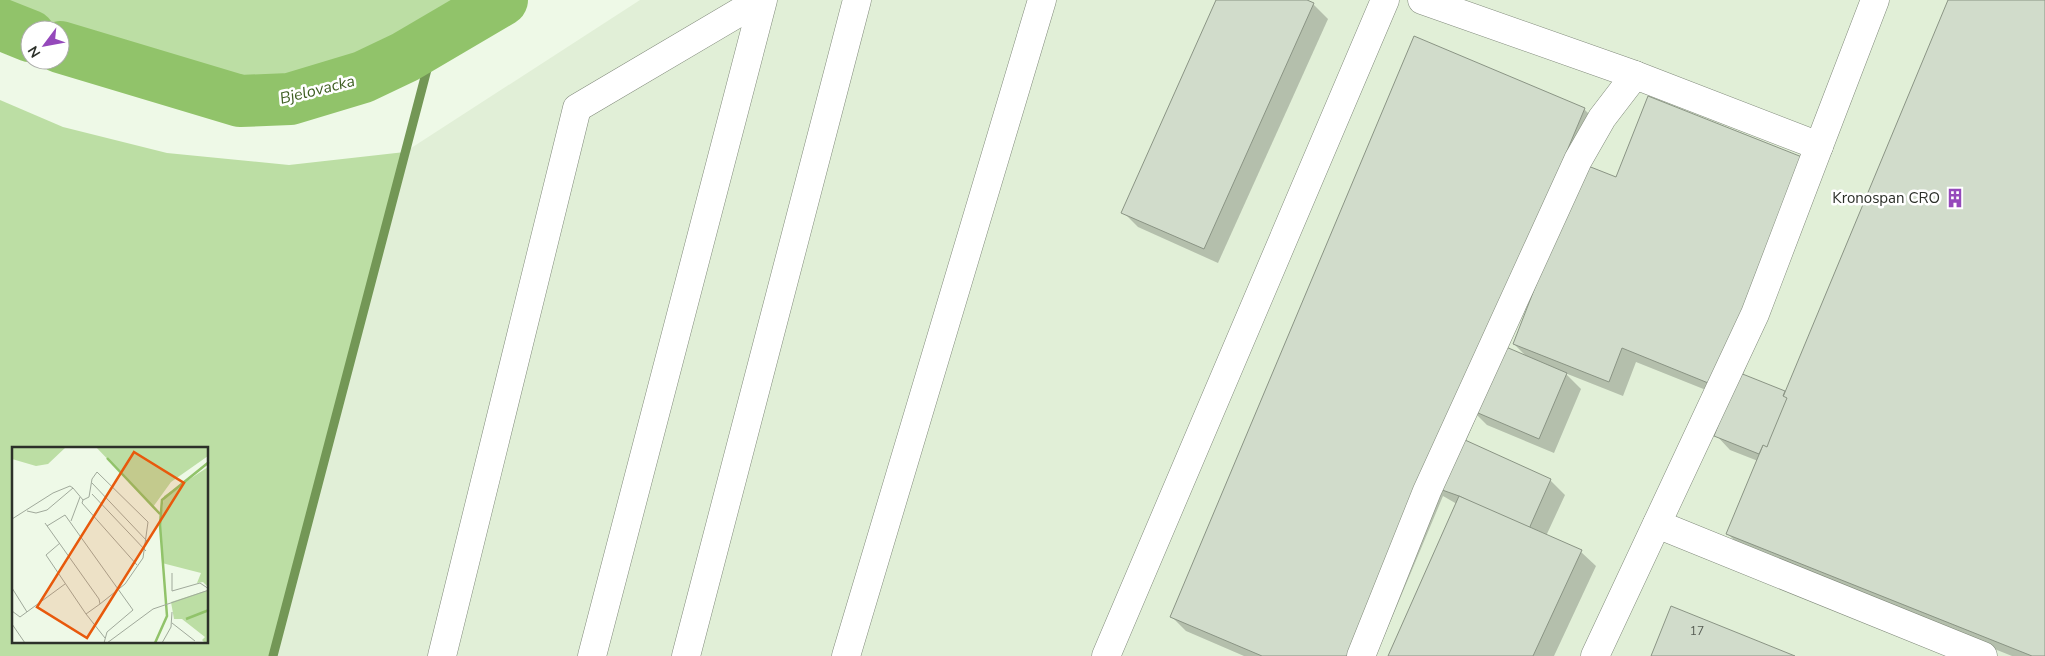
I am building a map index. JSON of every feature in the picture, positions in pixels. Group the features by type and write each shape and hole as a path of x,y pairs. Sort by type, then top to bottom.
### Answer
{"lane":[{"path":"442,656 576,108 762,0"},
{"path":"592,656 762,0"},
{"path":"686,656 857,0"},
{"path":"846,656 1042,0"},
{"path":"1106,656 1385,0"},
{"path":"1422,0 1635,75 1819,146"},
{"path":"1595,656 1755,314 1874,0"},
{"path":"1361,656 1427,492 1578,160 1602,118 1635,75"},
{"path":"1656,524 1983,656"}],"shaded area":[{"name":"Kronospan CRO","path":"640,0 2045,0 2045,656 273,656 405,152"}],"green space":[{"path":"6,0 502,0 415,51 363,77 290,99 240,101 188,87 70,31 70,20 48,20"},
{"path":"0,100 63,127 167,153 289,165 405,152 273,656 0,656"}],"building":[{"path":"1216,0 1307,0 1314,3 1204,249 1121,213"},
{"name":"Kronospan CRO","path":"1948,0 2045,0 2045,656 2032,656 1726,534"},
{"path":"1414,36 1585,108 1355,656 1262,656 1170,617"},
{"path":"1648,96 1807,159 1718,387 1622,348 1609,382 1513,344 1583,164 1616,177"},
{"path":"1499,344 1567,373 1539,439 1471,410"},
{"path":"1740,373 1785,391 1783,396 1787,398 1767,447 1763,445 1759,454 1714,436 1719,423 1715,421"},
{"path":"1454,435 1551,479 1528,531 1459,496 1431,486"},
{"path":"1459,496 1582,550 1533,656 1388,656"},
{"path":"1671,606 1795,656 1651,656"}],"waterway":[{"name":"Bjelovacka","path":"70,50 240,101 290,99 363,77 405,57 502,0"},
{"name":"Bjelovacka","path":"0,24 20,32"},
{"path":"273,656 435,39"}],"place":[{"name":"Kronospan CRO","path":"1955,198"}]}
